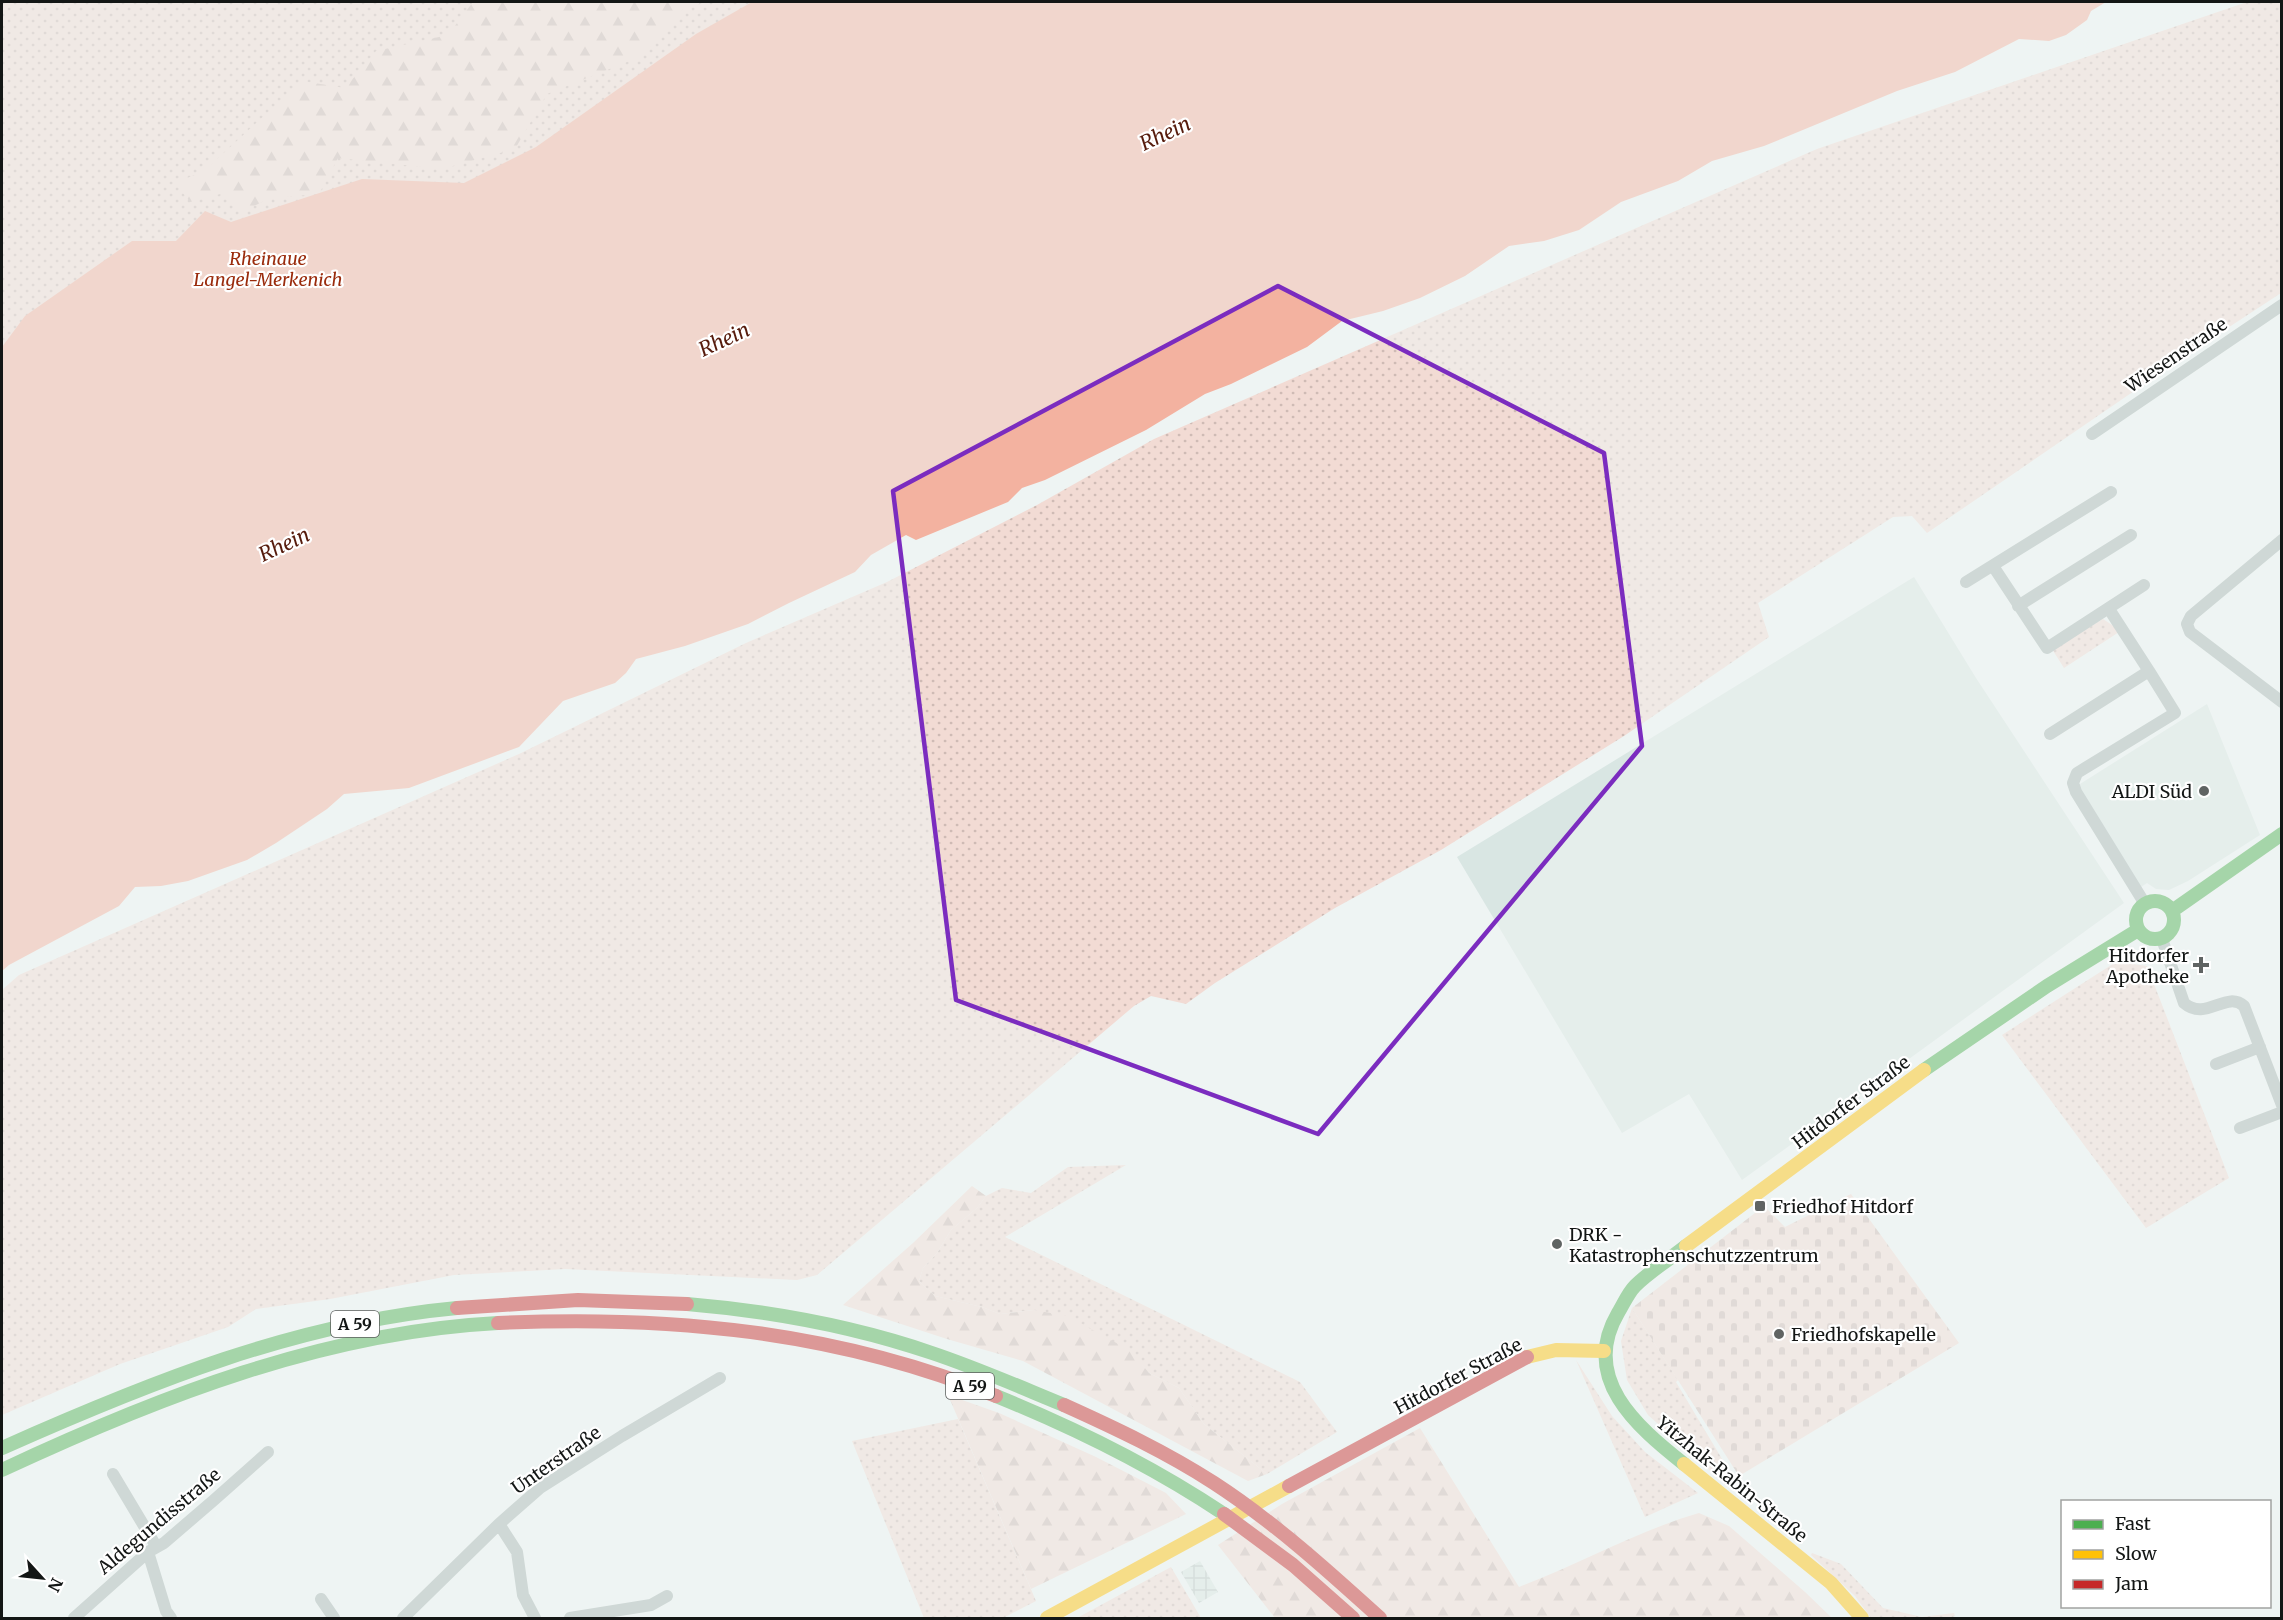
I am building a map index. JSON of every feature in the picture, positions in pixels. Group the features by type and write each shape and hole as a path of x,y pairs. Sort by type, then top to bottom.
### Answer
{"main road":[{"path":"2172,911 2281,836"},
{"path":"2157,901 2168,906 2172,911 2174,917 2172,930 2162,939 2148,939 2138,930 2137,913 2145,904 2157,901"},
{"name":"Hitdorfer Straße","path":"1047,1618 1529,1356 1556,1350 1604,1351 1612,1324 1634,1287 1658,1268 1931,1065 2047,986 2138,930"},
{"name":"A 59","path":"2,1448 196,1367 279,1342 372,1320 521,1301 634,1300 707,1306 796,1318 913,1347 989,1373 1130,1435 1218,1486 1310,1554 1380,1618"},
{"name":"A 59","path":"2,1470 76,1436 193,1390 238,1373 300,1356 396,1335 471,1325 528,1320 607,1318 654,1320 771,1333 848,1350 938,1374 1026,1409 1122,1453 1198,1498 1265,1543 1353,1618"},
{"name":"Yitzhak-Rabin-Straße","path":"1604,1351 1608,1375 1622,1407 1638,1424 1658,1443 1831,1583 1862,1618"}],"street":[{"name":"Wiesenstraße","path":"2092,434 2282,305"},
{"path":"1966,582 2111,492"},
{"path":"2018,606 2131,535"},
{"path":"2282,540 2191,616 2187,624 2190,632 2282,702"},
{"path":"1993,566 2047,648 2144,585"},
{"path":"2109,609 2175,713 2077,773 2073,783 2076,792 2145,904"},
{"path":"2050,734 2149,671"},
{"path":"2162,939 2184,1003 2190,1008 2200,1011 2230,1001 2239,1001 2244,1006 2282,1105"},
{"path":"2216,1064 2260,1047"},
{"path":"2240,1128 2282,1112"},
{"name":"Unterstraße","path":"403,1618 499,1524 540,1488 720,1378"},
{"name":"Aldegundisstraße","path":"74,1618 268,1452"},
{"path":"113,1474 152,1549 166,1611 171,1618"},
{"path":"499,1524 517,1551 523,1595 536,1618"},
{"path":"570,1618 651,1605 667,1596"},
{"path":"321,1599 334,1618"}],"highlighted area":[{"path":"1278,286 1604,453 1642,746 1318,1134 956,1000 893,491"}],"shaded area":[{"path":"1914,577 1976,678 2124,903 1742,1180 1689,1094 1622,1133 1457,857"},
{"path":"2207,704 2260,835 2188,881 2169,890 2156,889 2147,883 2141,887 2079,787 2080,784"},
{"path":"1200,1561 1218,1592 1199,1603 1181,1572"}],"green space":[{"name":"Rheinaue Langel-Merkenich","path":"2,2 1459,2 2,688"},
{"path":"473,2 706,2 684,8 642,56 547,94 515,149 442,169 338,158 319,194 270,198 242,212 224,193 190,202 175,183 204,171 302,81 345,88 376,51 448,35"},
{"path":"2247,2 2281,2 2281,293 1927,533 1912,516 1893,517 1758,603 1769,637 1624,736 1441,850 1335,908 1215,983 1186,1004 1151,996 1134,1006 817,1275 797,1280 565,1269 454,1275 330,1299 256,1309 228,1327 120,1364 2,1415 2,990 19,975 519,754 746,643 887,582 1037,505 1154,439 1817,149"},
{"path":"2103,619 2119,632 2064,668 2052,649"},
{"path":"2116,962 2147,966 2229,1178 2146,1228 2002,1035"},
{"path":"1126,1165 1005,1237 1300,1382 1337,1432 1267,1474 1204,1424 1179,1388 1149,1373 1130,1351 1034,1310 1000,1314 982,1307 935,1296 919,1281 923,1268 937,1253 951,1230 977,1208 986,1196 1002,1188 1031,1193 1068,1167"},
{"path":"972,1186 986,1196 977,1208 951,1230 937,1253 923,1268 919,1281 935,1296 982,1307 1000,1314 1034,1310 1067,1316 1131,1351 1149,1373 1179,1388 1204,1424 1267,1474 1248,1481 1023,1361 843,1305 913,1243"},
{"path":"1851,1194 1959,1343 1739,1476 1632,1308 1764,1206 1785,1227"},
{"path":"1632,1308 1678,1380 1676,1382 1725,1464 1723,1482 1648,1415 1627,1380 1621,1341"},
{"path":"1576,1360 1612,1416 1645,1452 1698,1493 1645,1517"},
{"path":"948,1395 999,1413 1096,1457 1166,1493 1186,1514 1031,1589"},
{"path":"958,1419 1036,1601 1003,1618 924,1618 852,1441"},
{"path":"1420,1428 1519,1587 1631,1538 1699,1513 1729,1526 1832,1618 1275,1618 1218,1545 1282,1504"},
{"path":"1812,1553 1841,1564 1883,1608 1922,1617 1954,1613 1955,1616 1950,1618 1871,1618 1855,1596 1811,1555"},
{"path":"1171,1567 1201,1618 1077,1618"}],"water":[{"name":"Rhein","path":"752,2 2106,2 2091,11 2087,20 2066,35 2049,41 2019,39 1955,72 1897,91 1764,146 1712,161 1678,181 1621,202 1579,230 1544,241 1509,246 1465,276 1420,298 1383,311 1342,321 1307,347 1205,394 1146,430 1045,480 1022,488 1008,502 916,540 906,535 871,555 855,572 748,624 685,646 636,659 615,683 563,701 519,747 409,788 344,794 327,809 247,860 188,881 161,886 135,887 119,906 9,965 2,971 2,347 25,316 132,241 176,241 205,211 231,222 362,179 464,183 536,147 696,34"}],"traffic: fast":[{"path":"2172,911 2282,834"},
{"path":"2155,901 2169,906 2174,920 2169,934 2155,939 2141,934 2136,920 2141,906 2155,901"},
{"path":"1924,1070 2047,986 2138,930"},
{"path":"1684,1464 1648,1434 1632,1417 1619,1399 1610,1379 1606,1359 1608,1337 1630,1292 1647,1275 1686,1246"},
{"path":"687,1304 780,1315 842,1327 902,1343 949,1359 1064,1405"},
{"path":"2,1448 112,1401 224,1359 339,1327 457,1308"},
{"path":"2,1470 121,1418 243,1372 306,1354 369,1340 433,1329 498,1323"},
{"path":"996,1396 1113,1449 1197,1496 1224,1514"}],"traffic: slow":[{"path":"1686,1246 1924,1070"},
{"path":"1527,1357 1556,1350 1604,1351"},
{"path":"1684,1464 1831,1583 1862,1618"},
{"path":"1047,1618 1289,1486"}],"traffic: jam":[{"path":"457,1308 578,1300 687,1304"},
{"path":"498,1323 625,1322 689,1325 751,1332 813,1342 875,1356 936,1374 996,1396"},
{"path":"1289,1486 1527,1357"},
{"path":"1064,1405 1140,1441 1214,1483 1279,1530 1380,1618"},
{"path":"1224,1514 1293,1565 1353,1618"}],"place":[{"name":"ALDI Süd","path":"2204,791"},
{"name":"Hitdorfer Apotheke","path":"2201,965"},
{"name":"Friedhof Hitdorf","path":"1760,1206"},
{"name":"DRK - Katastrophenschutzzentrum","path":"1557,1244"},
{"name":"Friedhofskapelle","path":"1779,1334"}]}
